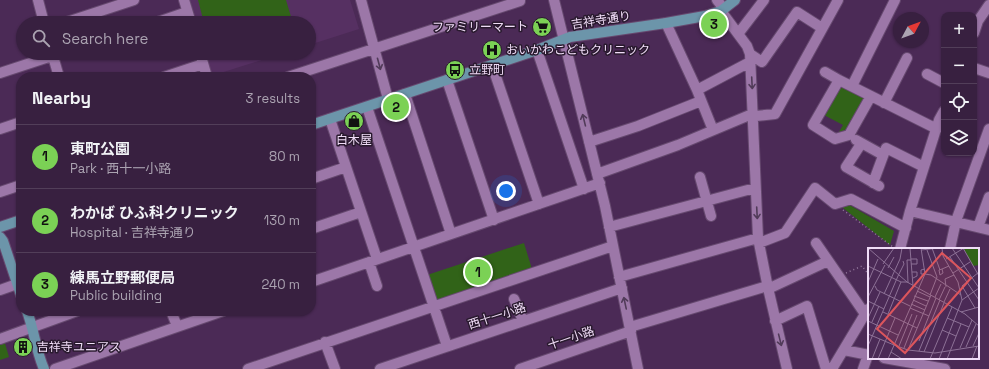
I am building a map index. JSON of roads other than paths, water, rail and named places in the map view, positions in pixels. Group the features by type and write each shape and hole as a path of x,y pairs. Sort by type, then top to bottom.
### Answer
{"main road":[{"name":"吉祥寺通り","path":"316,123 537,50 570,37 705,16 723,10 735,0"},
{"path":"0,227 16,222"},
{"path":"0,237 3,241 16,276"},
{"path":"29,316 44,369"}],"street":[{"path":"38,0 42,16"},
{"path":"85,16 134,0"},
{"path":"184,0 188,16"},
{"path":"361,0 388,99"},
{"path":"303,72 520,0"},
{"path":"554,0 599,179 638,369"},
{"path":"717,0 747,46 750,58 758,241 787,369"},
{"path":"738,34 764,0"},
{"path":"316,280 584,188 599,179 752,114 756,116 775,114 838,0"},
{"path":"852,86 895,0"},
{"path":"977,24 989,5"},
{"path":"175,16 187,12"},
{"path":"697,90 750,58 762,62 797,12 822,28"},
{"path":"666,23 697,90 713,130"},
{"path":"537,50 584,188"},
{"path":"884,102 907,58"},
{"path":"0,73 38,60"},
{"path":"56,60 58,72"},
{"path":"202,60 205,72"},
{"path":"179,72 203,64"},
{"path":"492,65 539,204"},
{"path":"977,69 989,73"},
{"path":"825,72 937,129"},
{"path":"927,74 941,81"},
{"path":"447,80 494,220"},
{"path":"840,80 813,125 835,140 849,135 870,96"},
{"path":"405,94 451,234"},
{"path":"589,142 638,126 701,101"},
{"path":"367,107 447,346"},
{"path":"330,119 360,212 373,261 377,286"},
{"path":"900,248 910,211 941,119"},
{"path":"0,129 16,124"},
{"path":"950,248 956,221 989,129"},
{"path":"849,135 861,144 883,155"},
{"path":"861,144 846,167 876,184 886,148 924,167"},
{"path":"316,177 346,167"},
{"path":"700,177 711,216"},
{"path":"0,192 16,187"},
{"path":"609,227 755,188"},
{"path":"619,277 785,233 815,188 835,204 851,199 906,228"},
{"path":"978,227 989,197"},
{"path":"910,211 989,230"},
{"path":"316,227 360,212"},
{"path":"816,243 839,276 867,311 832,369"},
{"path":"248,369 613,246"},
{"name":"十一小路","path":"520,369 630,329 764,287 770,288 828,260"},
{"path":"0,290 16,282"},
{"name":"西十一小路","path":"380,369 622,288"},
{"path":"514,299 523,321"},
{"path":"775,321 807,306 826,369"},
{"path":"0,339 61,316"},
{"path":"173,316 177,326"},
{"path":"55,369 208,316"},
{"path":"326,342 334,369"},
{"path":"844,350 868,355 863,369"},
{"path":"890,359 945,369"}],"place":[{"name":"練馬立野郵便局","path":"714,24"},
{"name":"ファミリーマート","path":"542,27"},
{"name":"おいかわこどもクリニック","path":"492,50"},
{"name":"立野町","path":"455,70"},
{"name":"わかば ひふ科クリニック","path":"396,107"},
{"name":"白木屋","path":"354,121"},
{"name":"東町公園","path":"478,272"},
{"name":"吉祥寺ユニアス","path":"23,347"}]}
